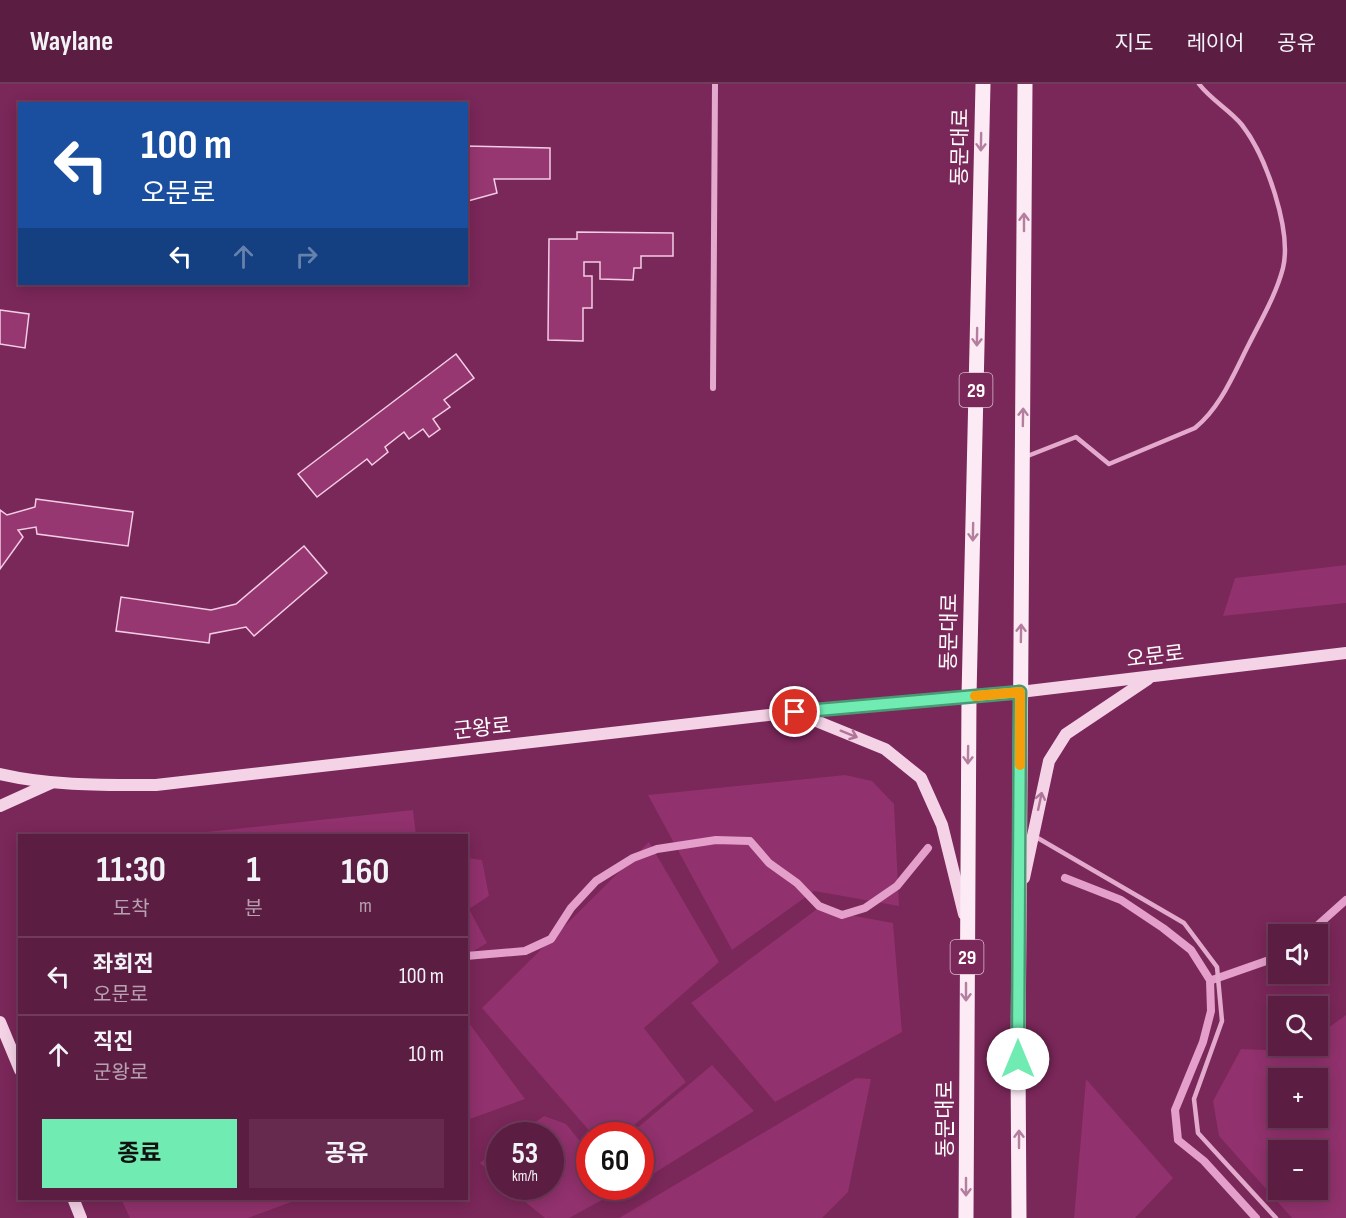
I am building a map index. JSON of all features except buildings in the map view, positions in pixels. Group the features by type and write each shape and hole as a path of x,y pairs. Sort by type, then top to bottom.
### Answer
{"main road":[{"name":"동문대로","path":"966,1218 969,696 983,84"},
{"name":"29","path":"1019,1218 1025,84"},
{"name":"오문로","path":"969,696 1020,692 1346,653"},
{"path":"1019,899 1049,761 1066,734 1151,676"},
{"name":"군왕로","path":"0,774 27,780 87,786 156,785 795,712 969,696"},
{"path":"795,712 885,749 921,777 942,825 967,923"},
{"path":"0,806 53,782"},
{"path":"0,1022 18,1065"},
{"path":"74,1200 81,1218"}],"street":[{"path":"712,388 715,84"}],"lane":[{"path":"1022,458 1076,437 1109,464 1195,428 1206,419 1224,393 1270,301 1280,278 1284,256 1283,233 1273,187 1266,168 1243,126 1199,84"},
{"path":"1033,836 1184,923 1217,967 1222,1021 1194,1099 1198,1133 1276,1218"}],"shaded area":[{"path":"1346,565 1346,603 1223,616 1235,578"},
{"path":"845,775 872,781 894,804 899,906 814,891 732,950 648,795"},
{"path":"413,810 416,834 188,834"},
{"path":"649,842 719,962 644,1028 686,1082 638,1122 582,1122 482,1008"},
{"path":"468,858 482,860 489,896 469,909 487,943 468,954"},
{"path":"817,909 893,923 902,1032 775,1102 691,1003"},
{"path":"1346,1015 1346,1218 1292,1218 1276,1200 1328,1200 1328,1140 1268,1140 1268,1191 1219,1136 1213,1101 1241,1049 1268,1050 1268,1056 1328,1056 1328,1028"},
{"path":"468,1022 525,1099 468,1120"},
{"path":"712,1065 754,1111 654,1173 654,1122 644,1122"},
{"path":"856,1078 871,1079 848,1192 822,1218 619,1218 649,1200 654,1200 654,1197"},
{"path":"1086,1079 1173,1178 1135,1218 1074,1218"},
{"path":"544,1116 560,1122 535,1122"},
{"path":"564,1123 576,1136 576,1200 602,1200 569,1218 545,1218 523,1200 564,1200"},
{"path":"486,1158 486,1168 480,1163"},
{"path":"121,1200 296,1200 248,1218 130,1218"}],"waterway":[{"path":"468,956 525,951 551,939 571,908 596,881 633,858 657,849 716,840 750,841 769,863 797,883 819,906 842,915 865,908 897,886 928,848"},
{"path":"1065,878 1121,900 1163,928 1191,950 1210,980 1211,1011 1203,1042 1175,1110 1178,1140 1204,1161 1256,1218"},
{"path":"1319,924 1346,900"},
{"path":"1212,980 1268,960"}],"slow traffic":[{"path":"975,696 1020,692 1020,765"}],"route":[{"path":"795,712 1020,692 1018,1059"}]}
